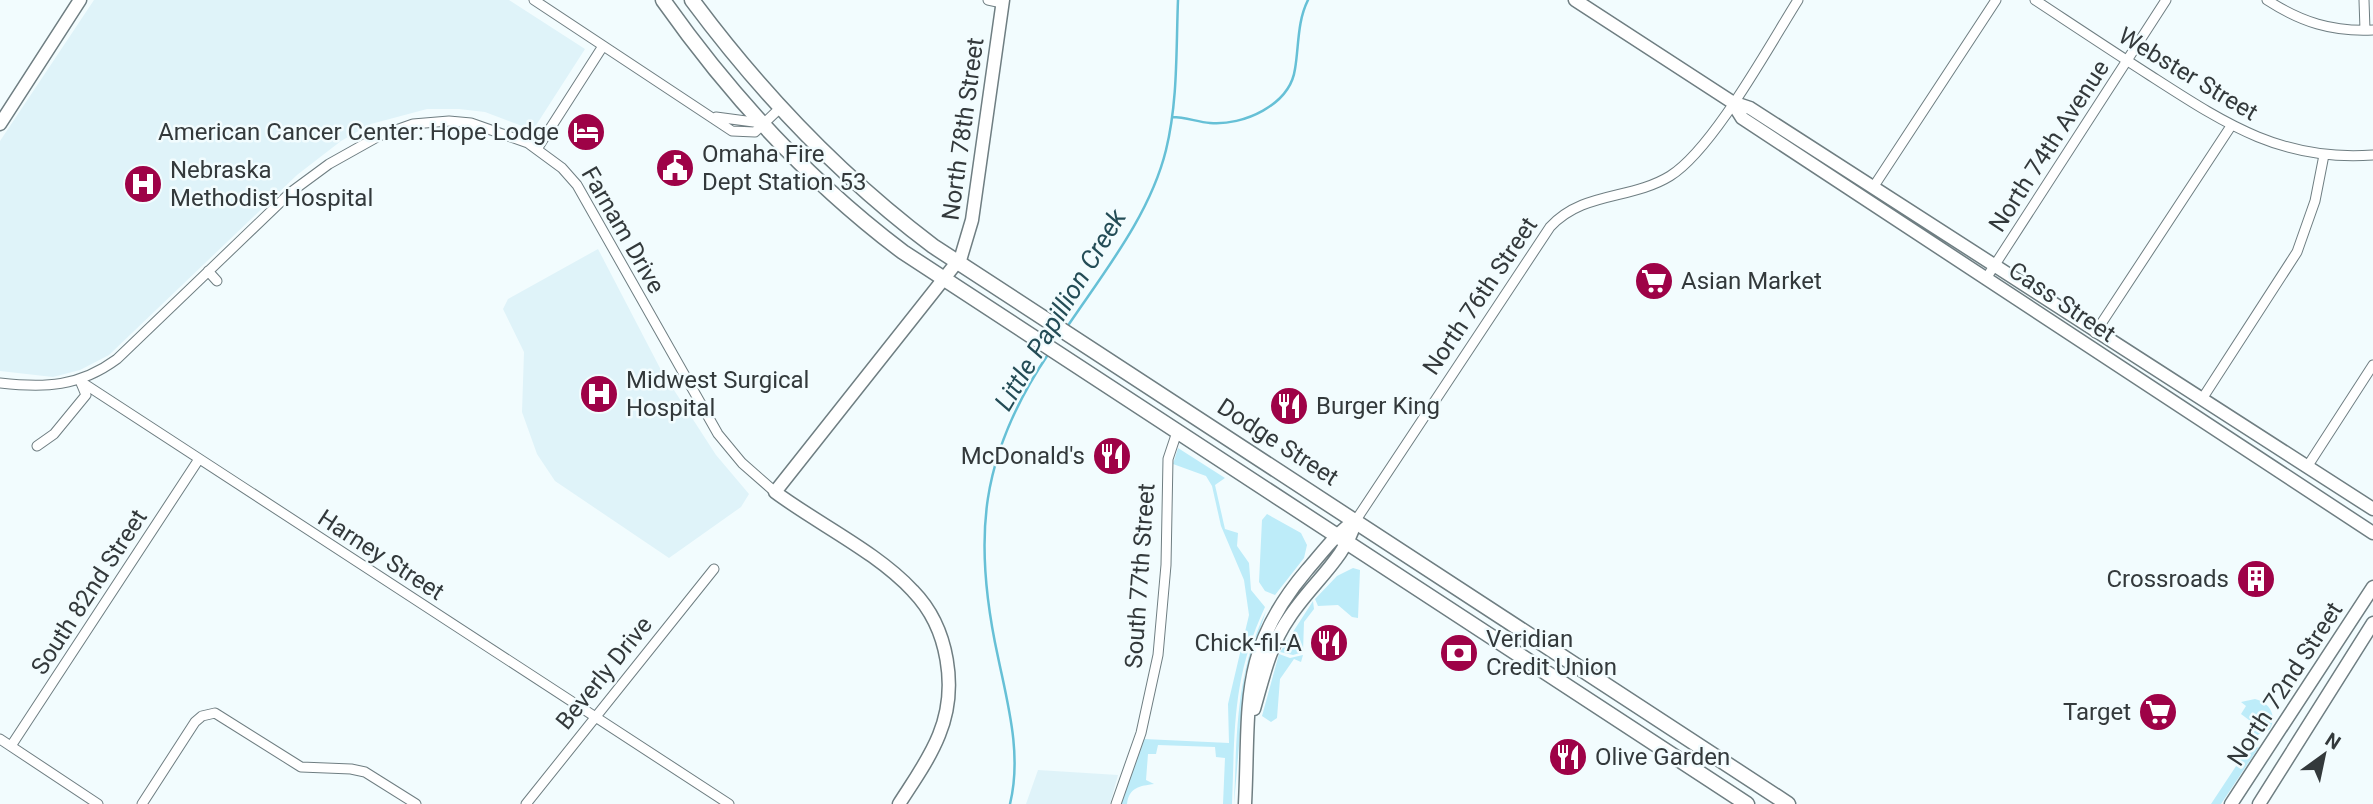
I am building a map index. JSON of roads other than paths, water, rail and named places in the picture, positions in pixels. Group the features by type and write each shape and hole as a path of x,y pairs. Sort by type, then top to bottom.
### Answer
{"highway":[{"name":"Dodge Street","path":"663,0 705,56 763,124 846,205 944,280 1747,804"},
{"name":"Dodge Street","path":"692,0 780,108 864,191 958,263 1788,804"}],"main road":[{"path":"0,124 80,0"},
{"name":"Cass Street","path":"1575,0 1732,102 1750,108 1874,186 2095,333 2373,509"},
{"name":"North 78th Street","path":"958,263 972,220 1002,1"},
{"name":"Cass Street","path":"1732,102 1742,118 2373,533"},
{"path":"775,492 958,263"},
{"name":"Farnam Drive","path":"775,492 893,573 920,599 939,633 948,671 948,703 940,733 899,804"},
{"name":"North 76th Street","path":"1342,540 1356,520"},
{"path":"1245,804 1249,730 1266,668 1279,635 1342,540"},
{"name":"North 72nd Street","path":"2231,804 2373,587"},
{"name":"North 72nd Street","path":"2259,804 2373,623"}],"street":[{"path":"534,0 707,113 731,121 763,124 780,108"},
{"path":"988,0 1002,1"},
{"name":"North 76th Street","path":"1356,520 1553,224 1583,203 1652,185 1677,172 1703,145 1798,0"},
{"path":"1874,186 1996,0"},
{"name":"Webster Street","path":"2035,0 2231,126 2276,145 2324,155 2373,155"},
{"name":"North 74th Avenue","path":"1987,277 2166,0"},
{"path":"2267,0 2314,25 2369,30 2364,0"},
{"path":"537,149 603,46"},
{"name":"Farnam Drive","path":"80,381 117,359 310,177 352,150 397,129 432,121 471,123 509,134 537,149 577,185 718,434 742,463 775,492"},
{"path":"2095,333 2231,126"},
{"path":"2202,400 2297,252 2315,201 2324,155"},
{"path":"208,271 218,281"},
{"path":"2307,467 2373,365"},
{"path":"0,383 47,387 80,381 86,395 54,434 37,446"},
{"name":"Harney Street","path":"80,381 729,804"},
{"name":"South 77th Street","path":"1116,804 1141,733 1158,655 1166,565 1168,458 1177,432"},
{"name":"South 82nd Street","path":"11,746 199,459"},
{"name":"Beverly Drive","path":"526,804 714,569"},
{"path":"142,804 195,722 209,713 219,714 301,767 365,772 416,804"},
{"path":"0,739 98,804"}],"waterway":[{"name":"Little Papillion Creek","path":"1067,327 1124,242 1159,174 1173,113 1178,0"},
{"path":"1172,117 1223,123 1250,117 1275,103 1291,82 1300,25 1308,0"},
{"name":"Little Papillion Creek","path":"1010,804 1015,767 1014,749 985,574 988,499 1008,427 1026,390 1049,353"}],"place":[{"name":"American Cancer Center: Hope Lodge","path":"586,132"},
{"name":"Omaha Fire Dept Station 53","path":"675,168"},
{"name":"Nebraska Methodist Hospital","path":"143,184"},
{"name":"Asian Market","path":"1654,281"},
{"name":"Midwest Surgical Hospital","path":"599,394"},
{"name":"Burger King","path":"1289,406"},
{"name":"McDonald's","path":"1112,456"},
{"name":"Crossroads","path":"2256,579"},
{"name":"Chick-fil-A","path":"1329,643"},
{"name":"Veridian Credit Union","path":"1459,653"},
{"name":"Target","path":"2158,712"},
{"name":"Olive Garden","path":"1568,757"}]}
